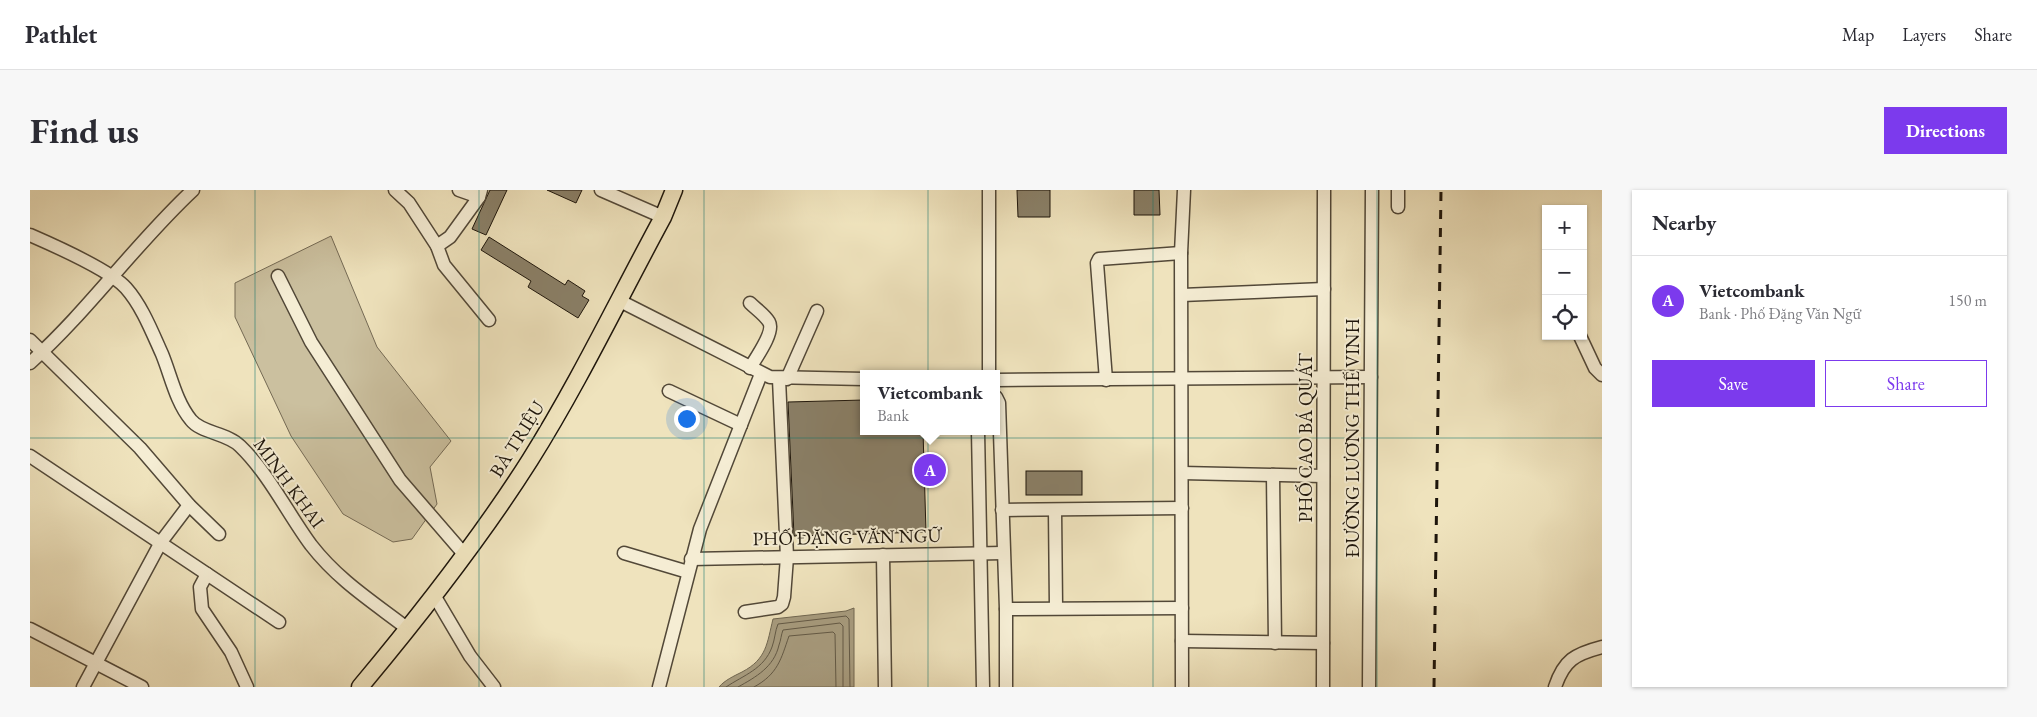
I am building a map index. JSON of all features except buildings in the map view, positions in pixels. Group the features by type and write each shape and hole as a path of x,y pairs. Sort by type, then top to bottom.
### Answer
{"main road":[{"name":"BÀ TRIỆU","path":"361,687 434,595 530,460 572,389 663,217 674,190"}],"street":[{"path":"30,363 112,276 166,215 193,190"},
{"path":"395,190 409,203 437,246 444,265 489,320"},
{"path":"437,246 450,237 480,193 459,190"},
{"path":"601,190 663,217"},
{"path":"988,370 989,190"},
{"path":"1182,687 1181,253 1184,190"},
{"name":"PHỐ CAO BÁ QUÁT","path":"1323,687 1324,190"},
{"name":"ĐƯỜNG LƯƠNG THẾ VINH","path":"1369,687 1372,190"},
{"path":"1398,190 1398,207"},
{"name":"MINH KHAI","path":"30,235 112,276 125,286 142,312 178,397 192,422 199,427 228,437 241,447 274,490 312,546 338,576 408,629"},
{"path":"1106,380 1098,259 1181,253"},
{"path":"278,276 311,342 400,480 464,554"},
{"path":"1182,295 1324,289"},
{"path":"618,300 755,371 783,379 860,379"},
{"path":"659,687 700,528 741,424 755,371 771,326 769,321 750,303"},
{"path":"745,612 772,609 782,604 784,597 787,557 783,379 817,311"},
{"path":"30,340 41,353 140,448 189,505 219,534"},
{"path":"1582,340 1595,368 1602,375"},
{"path":"1000,380 1371,377"},
{"path":"669,391 741,424"},
{"path":"978,435 982,687"},
{"path":"1000,435 1006,609 1006,687"},
{"path":"30,456 279,622"},
{"path":"978,464 1000,463"},
{"path":"1182,473 1323,476"},
{"path":"1273,475 1275,642"},
{"path":"83,687 94,663 161,542 189,505"},
{"path":"1002,510 1182,508"},
{"path":"1055,510 1056,607"},
{"path":"624,553 688,572"},
{"name":"PHỐ ĐẶNG VĂN NGỮ","path":"691,559 1003,553"},
{"path":"883,555 885,687"},
{"path":"207,574 200,587 202,608 231,652 247,687"},
{"path":"434,595 470,656 494,687"},
{"path":"1006,609 1056,607 1182,608"},
{"path":"30,629 142,687"},
{"path":"1182,641 1323,644"},
{"path":"1555,687 1566,663 1582,652 1602,647"}],"shaded area":[{"path":"331,236 377,347 451,441 430,467 437,504 412,539 393,542 343,514 291,436 235,317 235,283"}],"water":[{"path":"854,608 854,687 719,687 757,662 765,650 773,619 846,611"}],"railway":[{"path":"1434,687 1441,190"}],"place":[{"name":"Vietcombank","path":"930,470"}]}
